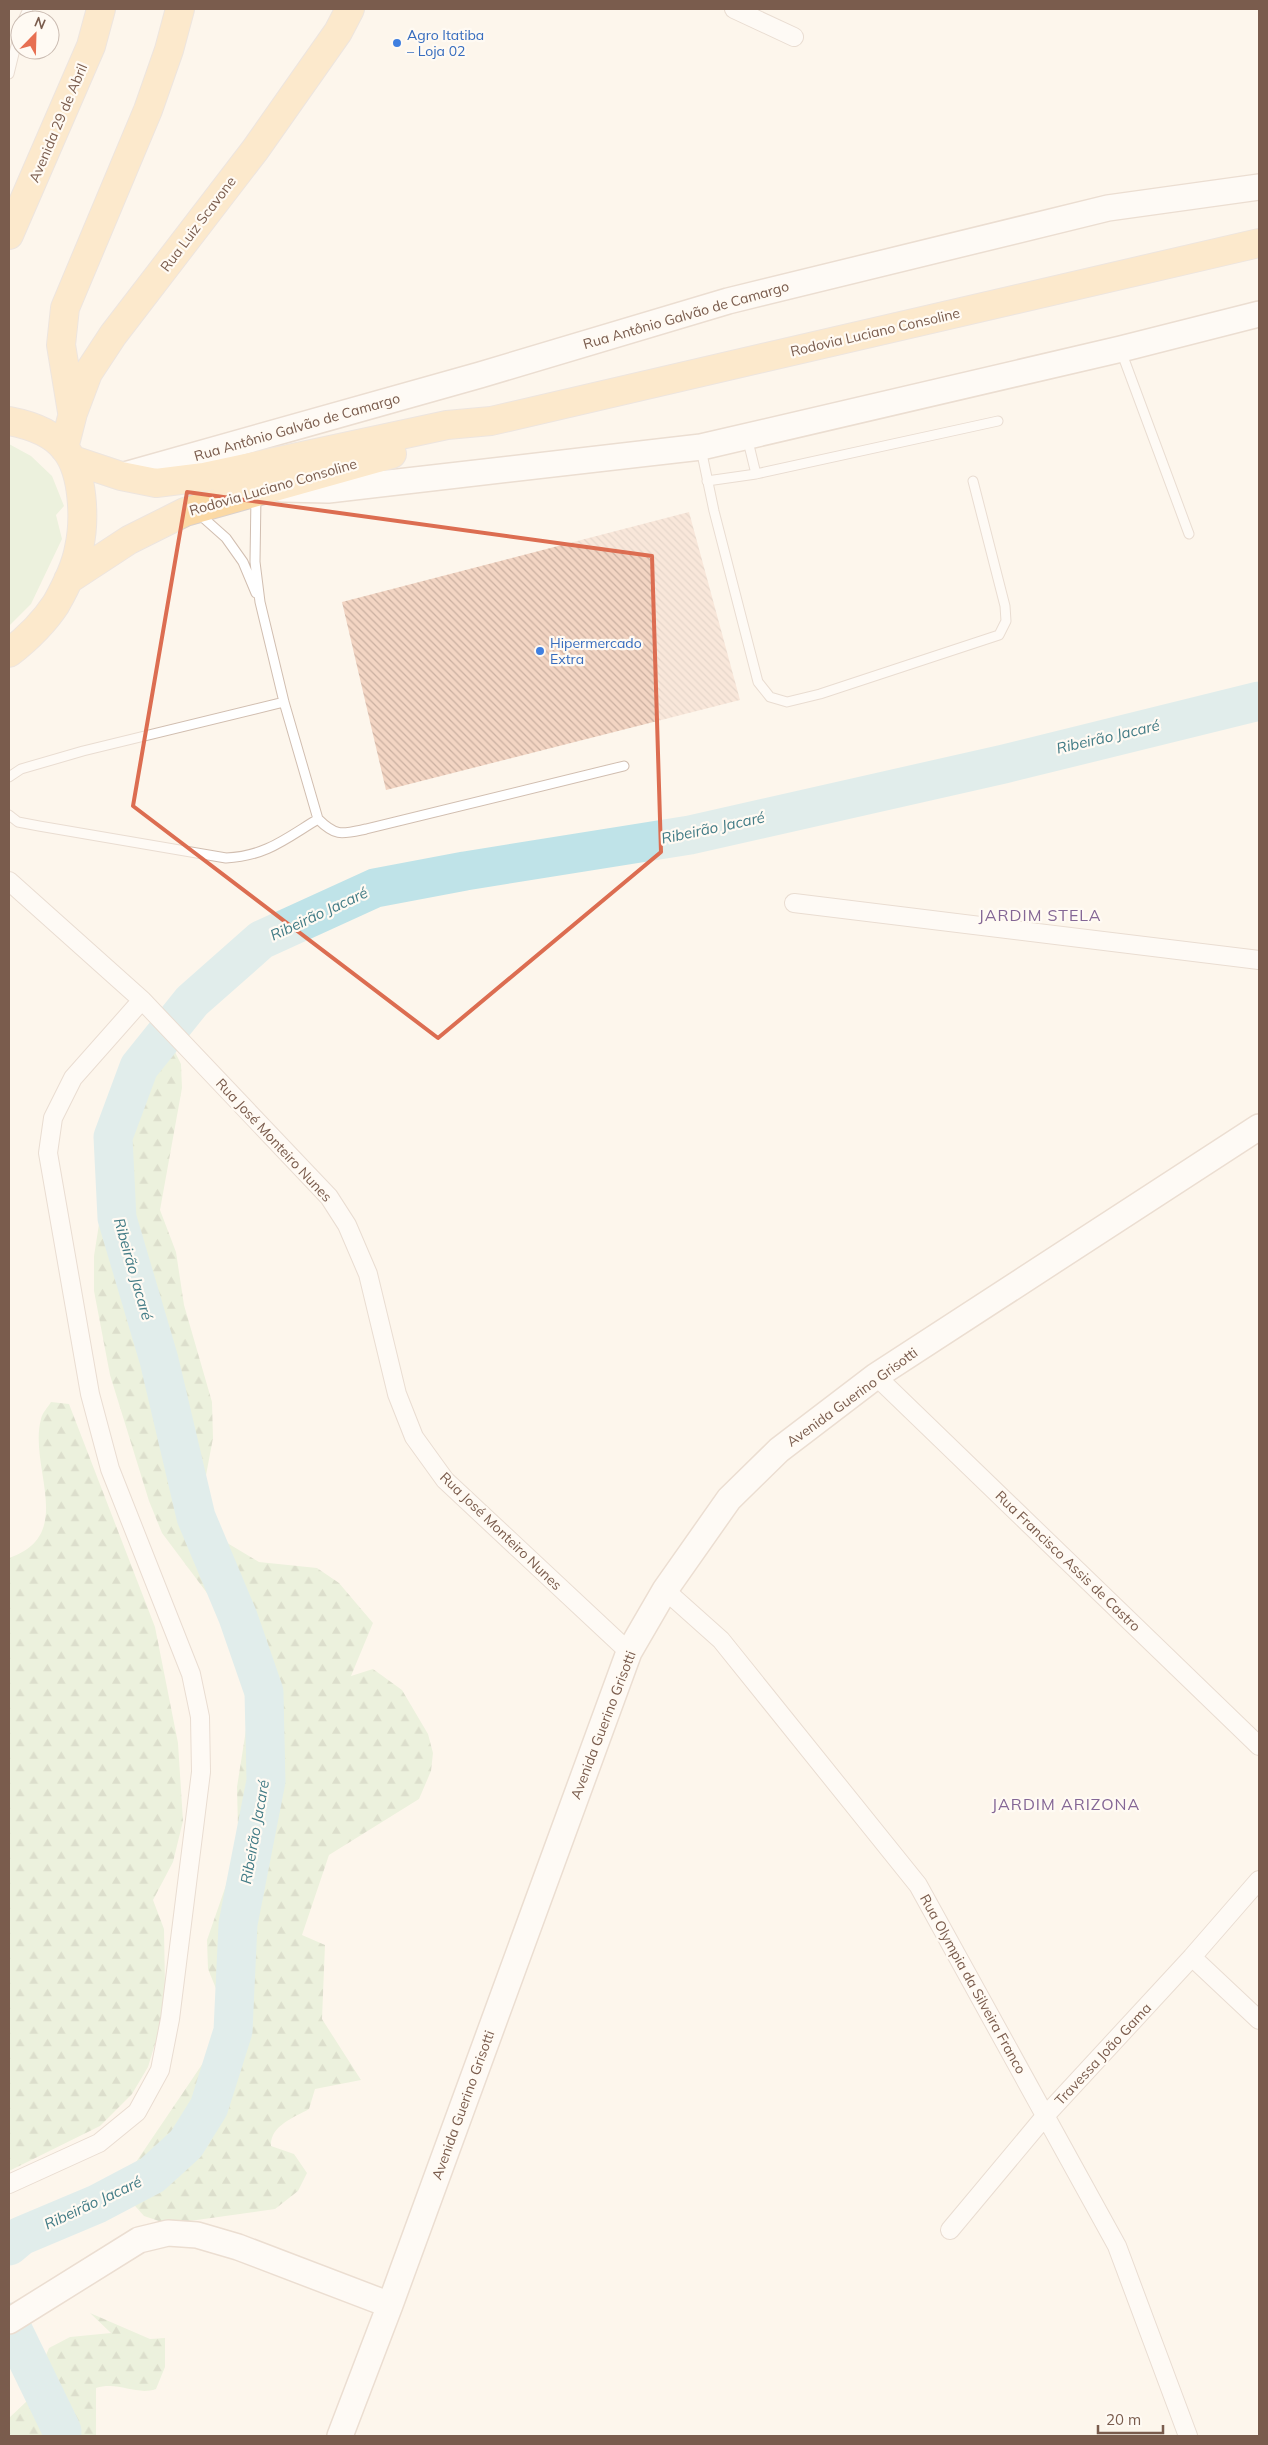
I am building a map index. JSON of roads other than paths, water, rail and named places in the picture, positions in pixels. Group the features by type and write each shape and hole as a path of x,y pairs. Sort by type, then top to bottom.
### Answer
{"main road":[{"name":"Avenida 29 de Abril","path":"9,235 91,46 102,9"},
{"path":"73,414 61,345 65,308 148,110 169,50 180,9"},
{"name":"Rua Luiz Scavone","path":"69,454 73,414 88,372 113,335 254,150 338,32 350,9"},
{"name":"Rua Antônio Galvão de Camargo","path":"121,476 480,375 728,301 1108,208 1259,187"},
{"name":"Rodovia Luciano Consoline","path":"69,454 121,476 156,483 204,477 447,425 491,421 1259,243"},
{"path":"263,490 337,489 701,447 1121,349 1259,314"},
{"path":"9,421 46,433 69,454 80,490 83,518 79,549 68,580 56,604 35,633 9,653"},
{"name":"Rodovia Luciano Consoline","path":"68,580 129,540 194,509 447,439 491,421"},
{"name":"Avenida Guerino Grisotti","path":"340,2436 390,2305 629,1652 665,1590 729,1500 780,1450 876,1376 1259,1127"},
{"path":"9,2321 140,2240 168,2232 197,2235 230,2245 390,2305"}],"street":[{"path":"734,9 794,37"},
{"name":"Rua José Monteiro Nunes","path":"9,881 142,1000 329,1197 347,1224 368,1274 397,1394 414,1437 445,1480 629,1652"},
{"path":"794,903 1259,960"},
{"path":"9,2184 99,2143 137,2112 160,2070 170,2019 202,1772 200,1717 191,1674 110,1468 90,1394 48,1153 53,1118 73,1078 142,1000"},
{"name":"Rua Francisco Assis de Castro","path":"876,1376 1259,1746"},
{"name":"Rua Olympia da Silveira Franco","path":"665,1590 721,1640 918,1885 1117,2246 1188,2436"},
{"name":"Travessa João Gama","path":"950,2230 1046,2115 1192,1957 1259,1880"},
{"path":"1192,1957 1259,2020"}],"lane":[{"path":"9,74 12,60"},
{"path":"1121,349 1189,534"},
{"path":"707,481 756,474 998,422"},
{"path":"747,436 756,474"},
{"path":"701,447 707,481 758,682 770,697 787,702 820,694 999,635 1006,621 1005,606 973,482"},
{"path":"263,490 255,562 260,602 284,702 318,819 331,831 343,834 624,766"},
{"path":"194,509 226,538 242,562 260,602"},
{"path":"9,776 21,769 83,751 284,702"},
{"path":"9,815 18,822 226,858 248,857 270,849 318,819"}],"waterway":[{"name":"Ribeirão Jacaré","path":"9,2246 21,2236 97,2204 152,2175 186,2144 209,2107 233,2031 238,1924 266,1781 264,1692 238,1617 196,1517 159,1360 117,1218 113,1137 139,1067 192,1001 261,940 375,888 465,871 690,835 1004,764 1259,701"},
{"name":"Ribeirão Jacaré","path":"9,2322 62,2431 62,2436"}],"place":[{"name":"Agro Itatiba – Loja 02","path":"397,43"},
{"name":"Hipermercado Extra","path":"540,651"}],"district":[{"name":"JARDIM STELA","path":"1040,915"},
{"name":"JARDIM ARIZONA","path":"1066,1804"}]}
